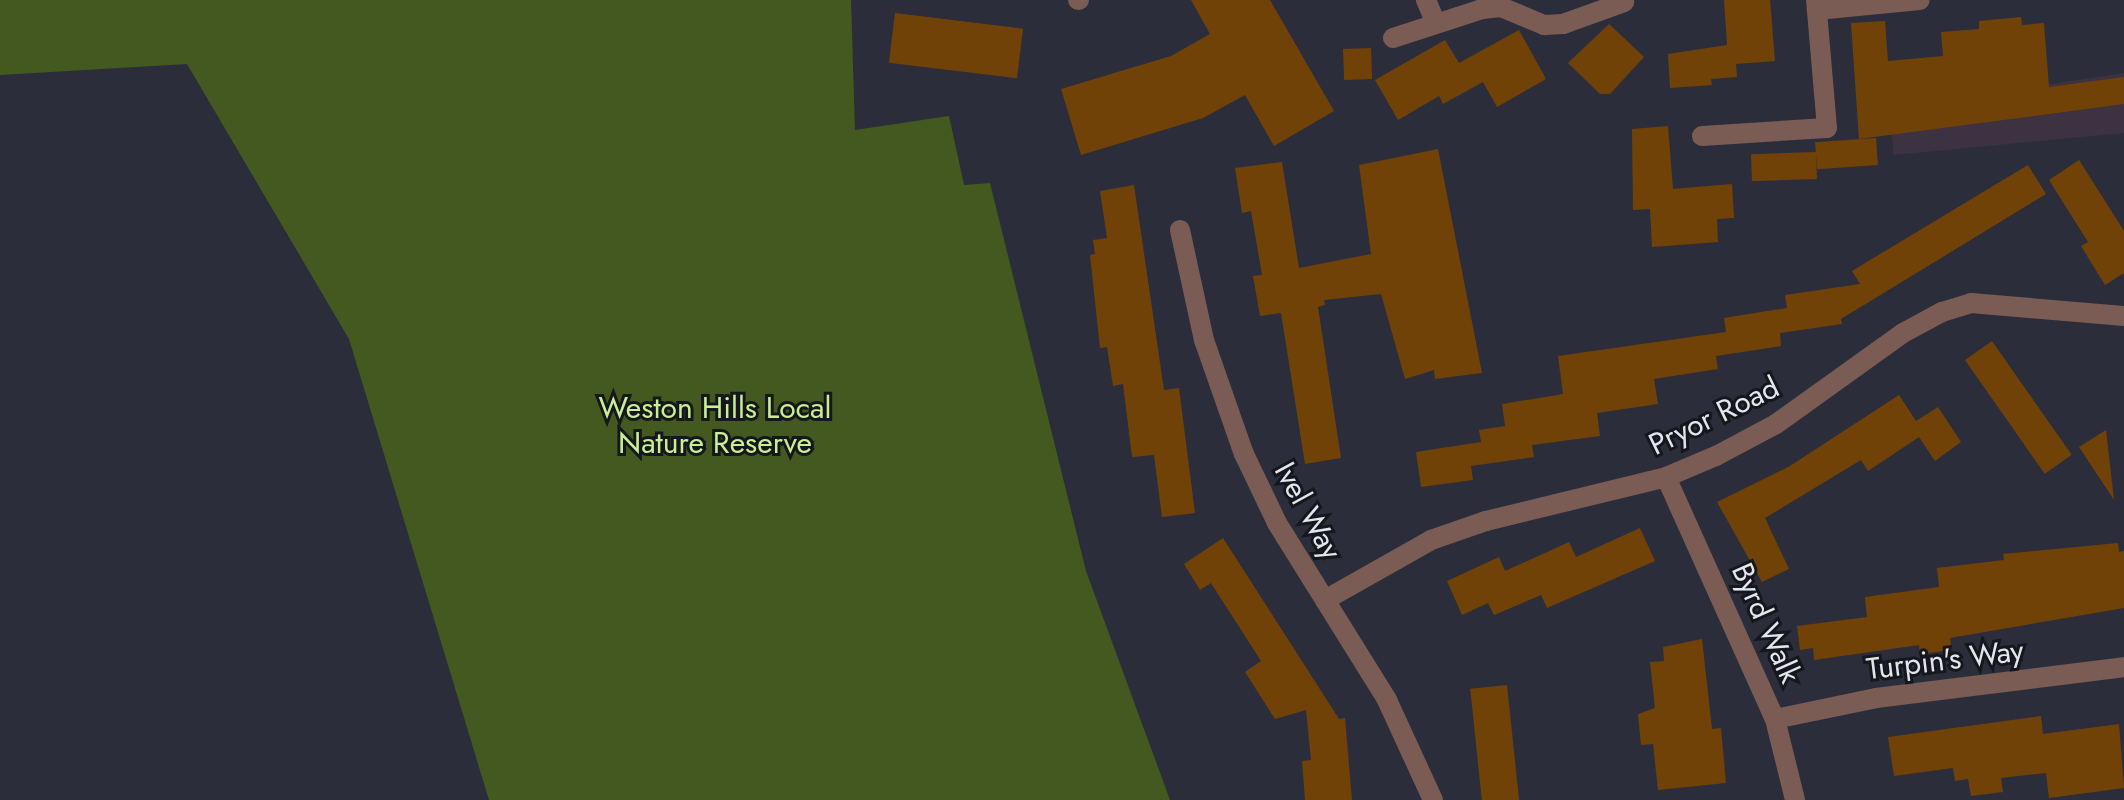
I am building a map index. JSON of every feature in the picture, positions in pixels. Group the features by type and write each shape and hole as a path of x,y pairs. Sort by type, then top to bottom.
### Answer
{"street":[{"path":"1426,0 1435,21"},
{"path":"1702,136 1827,128 1816,5 1920,0"},
{"path":"1393,38 1435,21 1501,7 1544,25 1563,24 1624,2"},
{"name":"Ivel Way","path":"1180,230 1204,340 1228,414 1277,523 1387,700 1433,800"},
{"name":"Pryor Road","path":"1325,600 1431,540 1486,521 1666,477 1776,424 1903,333 1942,312 1971,303 2124,316"},
{"name":"Byrd Walk","path":"1666,477 1775,719 1795,800"},
{"name":"Turpin's Way","path":"1775,719 1876,698 2124,667"}],"shaded area":[{"path":"2124,73 2124,133 1894,155 1889,108"}],"green space":[{"name":"Weston Hills Local Nature Reserve","path":"0,0 851,0 855,130 949,116 964,185 990,183 1086,571 1170,800 489,800 349,339 187,64 0,75"}],"building":[{"path":"1191,0 1270,0 1334,111 1274,146 1245,95 1203,118 1081,155 1061,89 1171,56 1210,34"},
{"path":"1724,0 1770,0 1775,61 1736,64 1737,77 1711,79 1712,85 1670,88 1668,54 1727,45"},
{"path":"895,13 1023,29 1017,78 889,63"},
{"path":"2021,17 2022,25 2044,23 2049,87 2124,77 2124,104 1859,139 1851,23 1885,21 1888,61 1943,56 1941,32 1979,29 1979,21"},
{"path":"1609,24 1644,57 1610,94 1600,94 1568,63"},
{"path":"1519,30 1546,79 1497,107 1483,82 1443,104 1439,96 1398,120 1375,80 1445,40 1459,63"},
{"path":"1371,48 1372,79 1344,80 1343,49"},
{"path":"1668,126 1673,189 1732,184 1734,218 1717,219 1718,242 1652,247 1650,209 1633,210 1632,129"},
{"path":"1876,138 1878,165 1817,169 1815,142"},
{"path":"1438,149 1482,373 1435,379 1434,370 1405,379 1381,294 1324,300 1325,305 1318,307 1341,458 1305,464 1281,313 1260,316 1253,276 1262,275 1251,211 1242,213 1235,168 1282,162 1299,268 1371,254 1359,165"},
{"path":"1816,152 1817,179 1752,181 1751,154"},
{"path":"2079,160 2124,231 2124,273 2105,285 2081,246 2088,242 2049,180"},
{"path":"2028,165 2046,194 1841,319 1842,324 1780,333 1781,346 1716,356 1718,369 1654,379 1658,404 1597,413 1600,436 1532,445 1534,457 1471,466 1473,480 1421,487 1416,452 1481,442 1479,430 1505,426 1502,404 1563,394 1558,356 1726,332 1724,318 1787,308 1785,295 1860,284 1852,271"},
{"path":"1134,185 1164,390 1179,388 1195,513 1162,517 1154,455 1132,457 1123,384 1113,386 1107,347 1100,348 1090,255 1095,254 1093,240 1107,238 1100,191"},
{"path":"1992,341 2072,455 2045,474 1965,360"},
{"path":"1899,395 1916,421 1938,407 1961,442 1935,461 1919,437 1868,471 1861,460 1765,518 1789,569 1762,582 1717,502 1790,466"},
{"path":"2106,430 2114,500 2079,447"},
{"path":"1640,528 1655,561 1547,608 1541,595 1494,615 1488,603 1462,615 1447,581 1499,557 1505,571 1569,542 1576,557"},
{"path":"1223,538 1339,719 1345,718 1352,800 1305,800 1302,761 1311,760 1306,710 1275,719 1245,672 1261,661 1211,583 1200,590 1184,564"},
{"path":"2118,543 2119,552 2124,551 2124,608 1950,638 1952,650 1920,654 1919,645 1814,660 1813,648 1800,650 1797,626 1867,617 1865,597 1939,587 1937,568 2004,560 2003,554"},
{"path":"1702,639 1712,729 1721,728 1726,783 1658,790 1653,744 1641,745 1638,714 1655,708 1650,662 1664,661 1663,647"},
{"path":"1507,685 1519,800 1482,800 1470,689"},
{"path":"2041,716 2043,734 2119,724 2124,788 2049,798 2046,773 2001,778 2003,792 1971,796 1968,779 1955,781 1953,768 1894,776 1888,737"}]}
